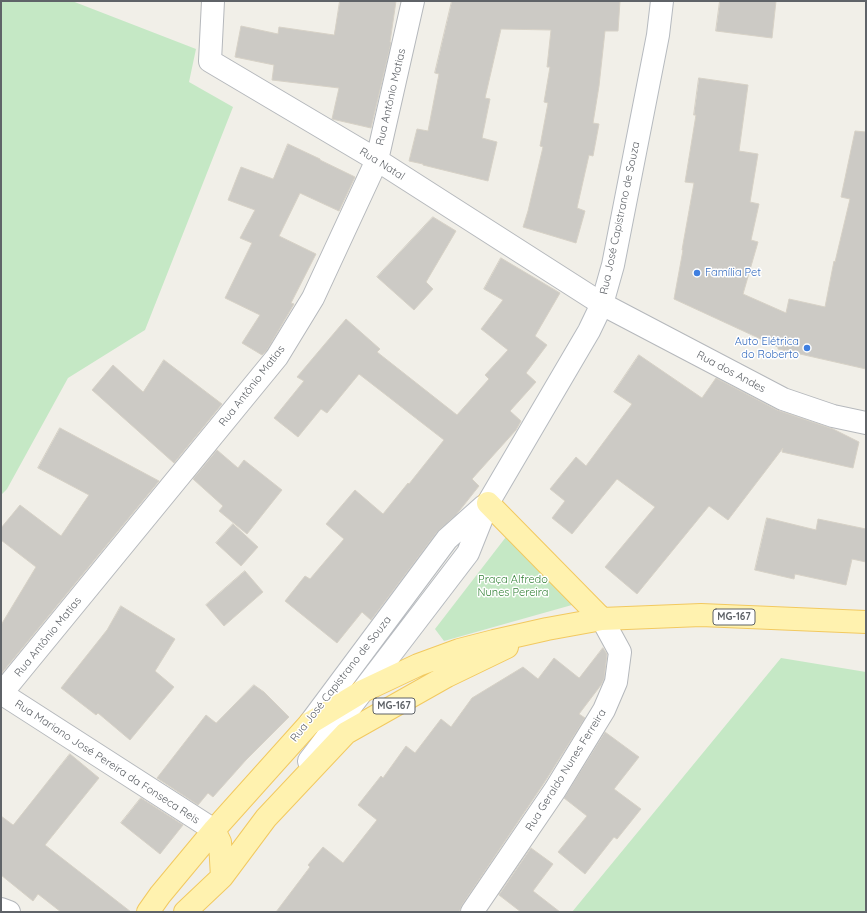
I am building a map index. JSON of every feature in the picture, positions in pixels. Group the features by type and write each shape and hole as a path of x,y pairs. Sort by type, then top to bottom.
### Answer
{"main road":[{"path":"488,503 602,619"},
{"name":"MG-167","path":"310,723 363,691 418,665 459,650 547,629 602,619 700,615 866,622"},
{"name":"MG-167","path":"266,818 346,733 447,676 547,629"},
{"name":"Rua José Capistrano de Souza","path":"148,912 160,895 214,830 310,723"},
{"name":"Rua José Capistrano de Souza","path":"185,912 222,877 266,818"},
{"path":"214,830 220,842 222,877"}],"street":[{"name":"Rua Natal","path":"213,1 210,61 377,160 602,304"},
{"name":"Rua Antônio Matias","path":"1,694 277,357 314,298 377,160 413,1"},
{"name":"Rua José Capistrano de Souza","path":"266,818 468,552 488,503 589,331 602,304 614,258 658,35 662,1"},
{"name":"Rua dos Andes","path":"602,304 783,399 833,416 866,423"},
{"name":"Rua José Capistrano de Souza","path":"310,723 447,539 488,503"},
{"name":"Rua Geraldo Nunes Ferreira","path":"472,912 555,790 604,710 616,682 620,652 602,619"},
{"name":"Rua Mariano José Pereira da Fonseca Reis","path":"1,694 214,830"},
{"path":"1,909 9,912"}],"green space":[{"path":"1,1 72,1 196,49 189,82 233,107 145,330 68,378 7,489 1,495"},
{"name":"Praça Alfredo Nunes Pereira","path":"509,533 579,603 444,641 435,629"},
{"path":"781,658 866,672 866,912 572,912"}],"building":[{"path":"340,1 396,1 391,43 371,128 332,119 339,88 272,80 274,65 235,57 241,26 278,34 279,27 334,35"},
{"path":"452,1 620,1 618,31 605,31 593,123 599,124 593,156 589,155 577,208 585,211 576,243 523,227 543,147 540,146 548,103 544,102 550,67 547,67 551,30 501,29 485,98 490,99 482,138 497,142 488,181 409,161 417,129 428,131 439,74 435,73"},
{"path":"720,1 776,1 772,38 716,31"},
{"path":"699,78 748,85 739,151 758,154 750,202 759,204 751,240 758,242 743,294 786,313 789,299 825,307 834,261 835,262 850,199 841,197 855,131 866,132 866,369 778,349 778,347 674,299 694,183 685,182 696,115 694,115"},
{"path":"288,144 355,177 339,211 300,193 279,236 316,254 291,303 294,304 267,350 262,355 242,343 260,315 225,298 252,243 240,238 255,210 228,200 241,167 273,179"},
{"path":"433,217 456,231 426,282 433,289 414,310 377,277"},
{"path":"501,258 560,293 535,336 547,345 526,373 536,382 510,411 521,421 516,430 472,479 479,486 456,515 437,532 371,620 362,612 337,643 285,601 305,576 310,579 344,539 326,524 355,490 383,514 444,440 359,374 327,413 321,409 298,437 274,418 304,381 297,377 346,319 380,349 377,352 457,415 489,379 485,375 508,350 481,329 503,300 484,289"},
{"path":"639,355 702,398 716,378 777,410 833,429 859,442 853,468 782,452 783,448 728,520 709,506 637,594 605,567 655,507 617,479 572,534 552,518 565,501 550,489 576,457 586,466 632,404 614,392"},
{"path":"164,360 222,404 174,463 92,390 113,365 143,392"},
{"path":"60,428 159,481 1,674 1,625 36,567 1,540 1,528 20,505 61,536 89,495 38,468"},
{"path":"217,450 238,468 244,460 282,490 247,534 219,511 223,506 193,479"},
{"path":"767,518 816,530 818,519 866,529 866,562 852,559 846,585 795,574 794,579 755,570"},
{"path":"233,524 258,547 241,566 216,543"},
{"path":"245,571 263,592 224,626 206,605"},
{"path":"121,606 175,639 155,671 174,687 130,740 98,713 96,715 61,688 107,630"},
{"path":"603,648 607,654 604,679 579,714 585,718 544,783 462,905 459,912 276,912 310,867 308,865 323,847 343,863 377,820 358,805 381,776 383,778 406,746 415,753 441,719 451,727 472,698 523,667 538,679 554,658 579,678"},
{"path":"254,685 264,692 289,717 246,760 213,797 208,793 198,805 157,778 206,715 216,723"},
{"path":"605,732 639,757 614,789 641,809 617,839 614,837 585,874 558,852 587,816 564,798"},
{"path":"70,754 99,778 45,845 131,912 61,912 38,894 33,901 1,875 1,816 13,825"},
{"path":"141,798 183,825 160,854 121,823"},
{"path":"531,848 553,864 533,891 560,912 521,912 499,895"}],"place":[{"name":"Família Pet","path":"697,273"},
{"name":"Auto Elétrica do Roberto","path":"807,348"}]}
